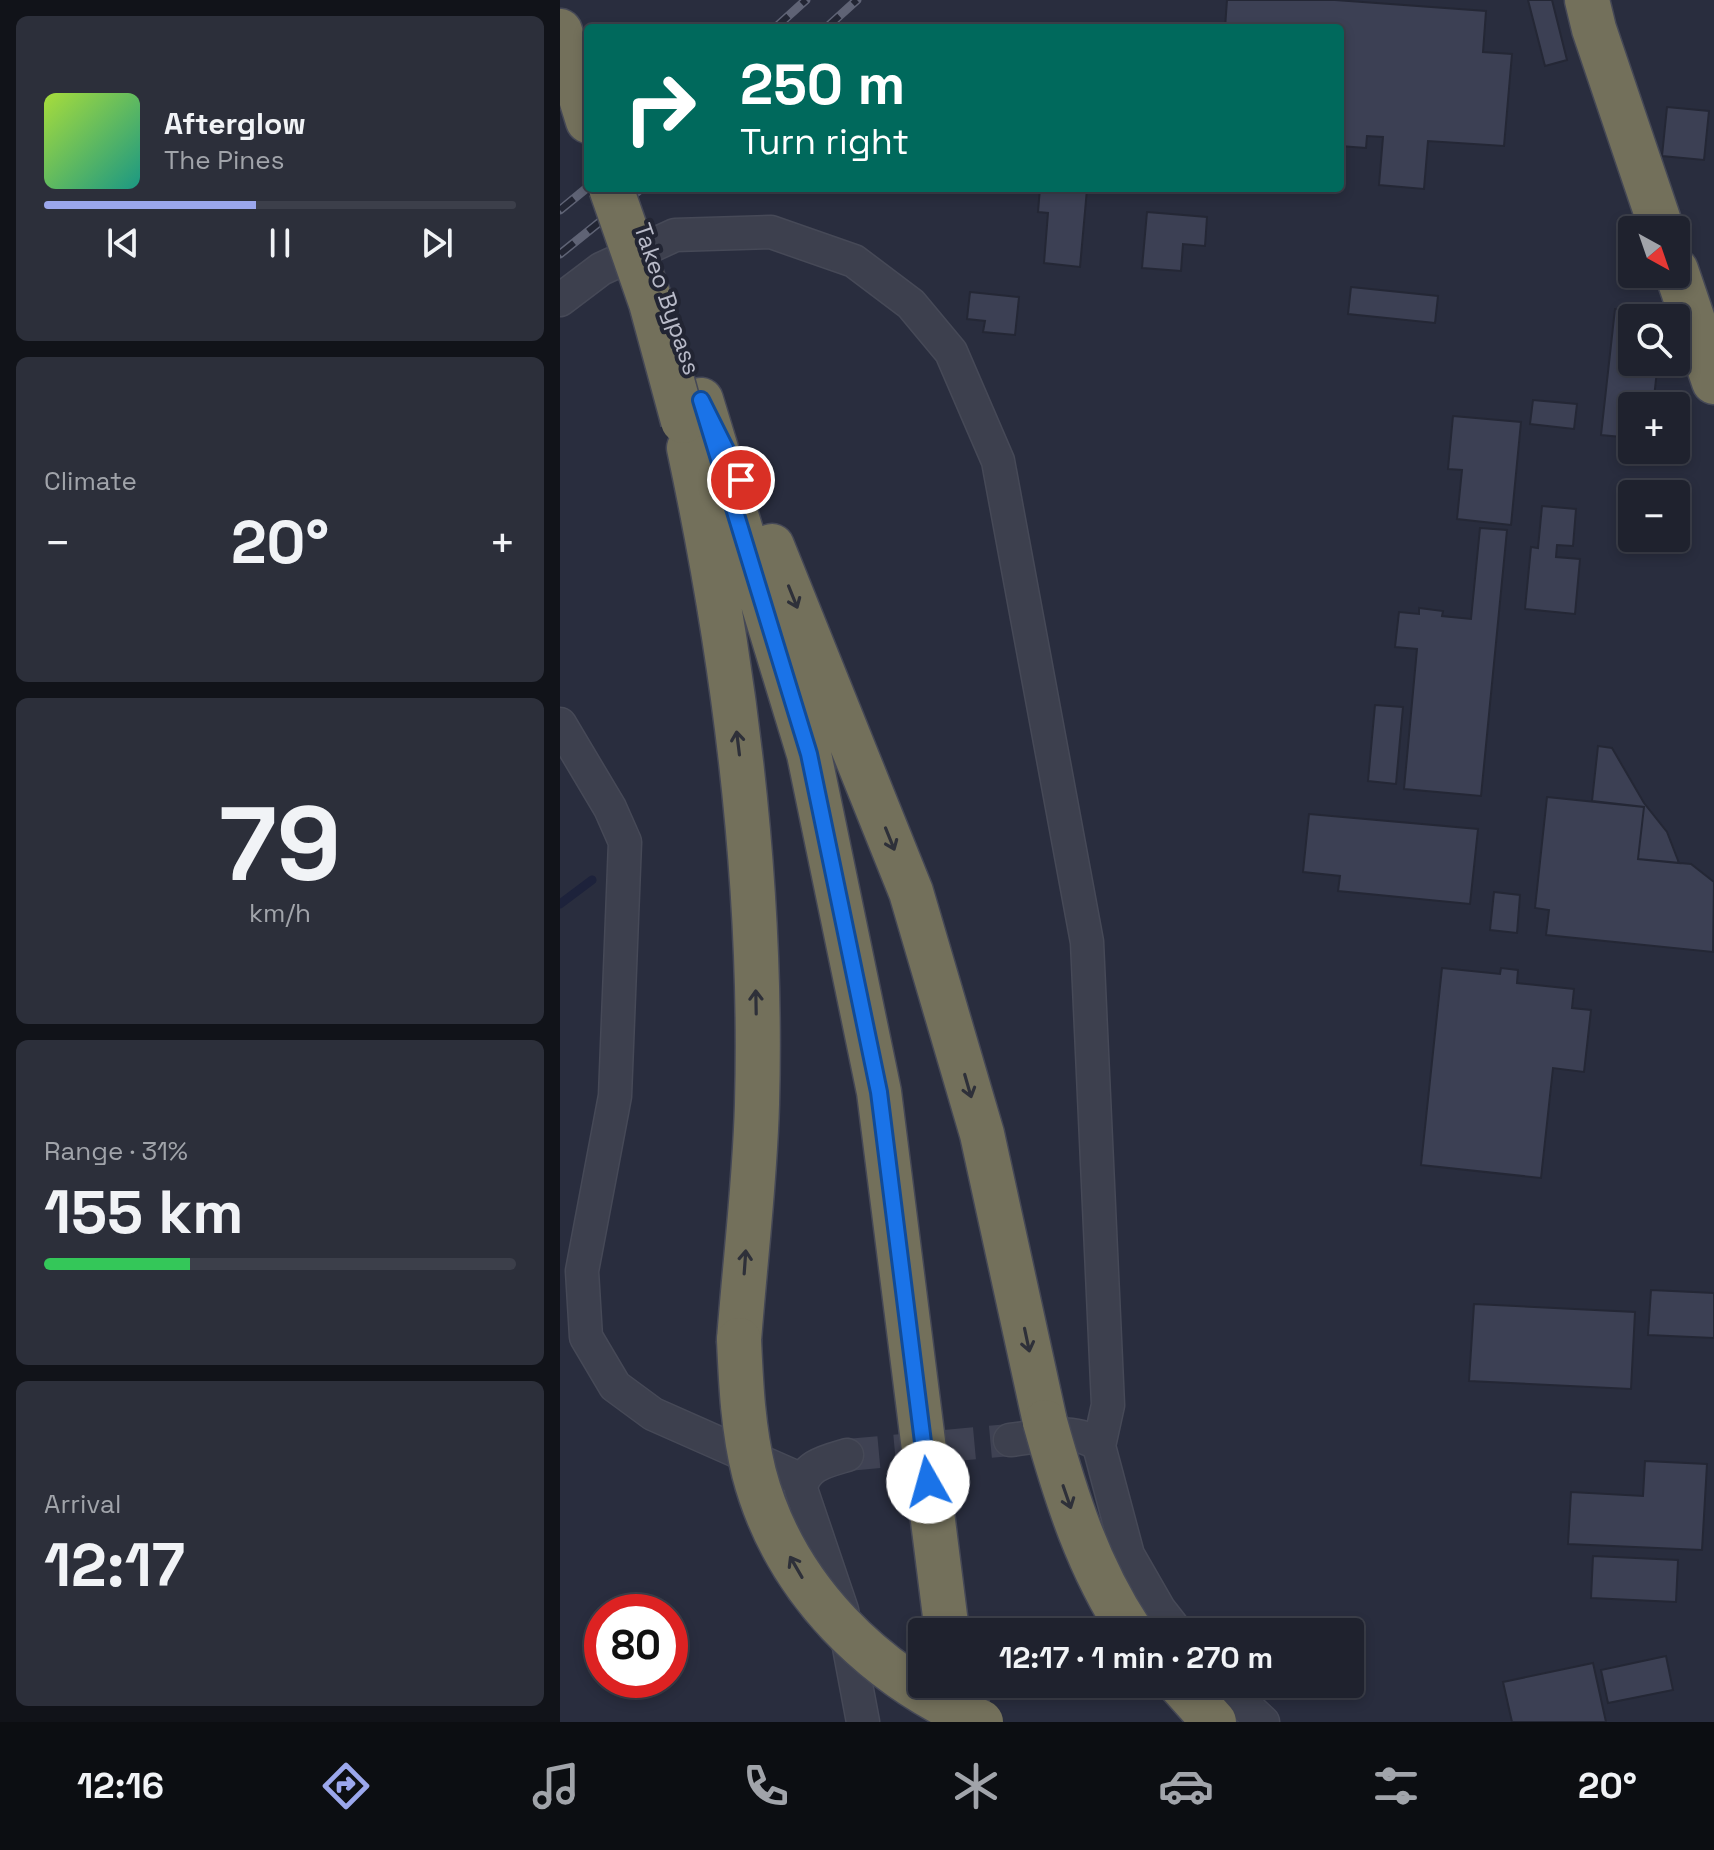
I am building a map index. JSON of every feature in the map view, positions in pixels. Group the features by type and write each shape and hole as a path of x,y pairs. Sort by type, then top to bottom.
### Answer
{"highway":[{"path":"562,0 584,61"},
{"path":"1587,0 1657,216"},
{"path":"560,31 584,108"},
{"path":"612,192 692,410 767,533 911,892 982,1134 1028,1431 1105,1593 1122,1618"},
{"name":"Takeo Bypass","path":"630,192 692,410 809,754 879,1092 945,1618"},
{"path":"1682,288 1714,382"},
{"path":"692,410 749,834 755,955 757,1105 739,1340 743,1416 755,1475 777,1533 807,1585 841,1627 884,1667 923,1694 981,1722"},
{"path":"954,1698 955,1722"},
{"path":"1193,1698 1214,1722"}],"street":[{"path":"560,300 601,269 675,235 771,232 854,261 911,304 951,352 998,461 1087,942 1108,1405 1099,1446 1128,1555 1166,1618"},
{"path":"560,724 610,808 625,842 615,1096 582,1271 586,1337 615,1386 653,1414 802,1480"},
{"path":"1028,1431 1074,1434 1088,1437 1099,1446"},
{"path":"847,1455 821,1462 802,1480 801,1489 842,1610 863,1722"},
{"path":"1237,1698 1263,1722"}],"building":[{"path":"1227,0 1335,0 1486,11 1483,52 1512,54 1504,146 1428,141 1424,189 1379,185 1383,137 1367,136 1366,148 1344,146 1344,24 1225,24"},
{"path":"1528,0 1552,0 1567,60 1545,66"},
{"path":"1667,107 1709,111 1704,160 1662,156"},
{"path":"1040,192 1087,192 1080,267 1044,263 1048,213 1038,212"},
{"path":"1147,212 1207,217 1205,246 1183,244 1181,271 1142,268"},
{"path":"1351,287 1438,296 1435,323 1348,314"},
{"path":"970,292 1019,297 1015,335 983,332 985,321 967,319"},
{"path":"1615,309 1618,309 1618,376 1656,376 1655,392 1618,392 1618,437 1601,435"},
{"path":"1533,400 1577,404 1574,429 1530,424"},
{"path":"1453,416 1521,422 1511,525 1457,519 1462,470 1448,469"},
{"path":"1542,506 1576,509 1573,546 1557,545 1556,557 1580,559 1575,614 1525,609 1531,547 1538,548"},
{"path":"1480,528 1507,530 1481,796 1404,789 1417,649 1395,647 1399,612 1419,614 1419,608 1443,611 1442,616 1471,619"},
{"path":"1375,705 1403,707 1396,784 1368,781"},
{"path":"1598,746 1612,748 1644,803 1667,832 1679,863 1638,859 1644,807 1592,801"},
{"path":"1547,797 1644,807 1638,859 1691,864 1714,882 1713,952 1546,935 1549,910 1535,908"},
{"path":"1309,814 1478,829 1470,904 1338,891 1340,876 1303,872"},
{"path":"1494,892 1520,895 1517,933 1490,930"},
{"path":"1442,968 1500,974 1501,968 1518,970 1517,983 1574,989 1572,1008 1591,1010 1584,1072 1553,1068 1541,1178 1421,1165"},
{"path":"1651,1290 1714,1293 1714,1338 1648,1335"},
{"path":"1474,1304 1635,1312 1631,1389 1469,1381"},
{"path":"1645,1461 1707,1464 1702,1550 1568,1544 1571,1492 1643,1496"},
{"path":"1593,1556 1678,1560 1676,1602 1591,1598"},
{"path":"1666,1656 1673,1690 1608,1703 1601,1670"},
{"path":"1593,1663 1606,1722 1512,1722 1503,1682"}],"waterway":[{"path":"560,904 592,880"}],"tunnel":[{"path":"847,1455 1010,1440"}],"railway":[{"path":"779,24 806,0"},
{"path":"830,24 857,0"},
{"path":"560,210 584,190"},
{"path":"560,254 637,192"}],"route":[{"path":"741,480 701,400 809,754 879,1092 928,1482"}]}
